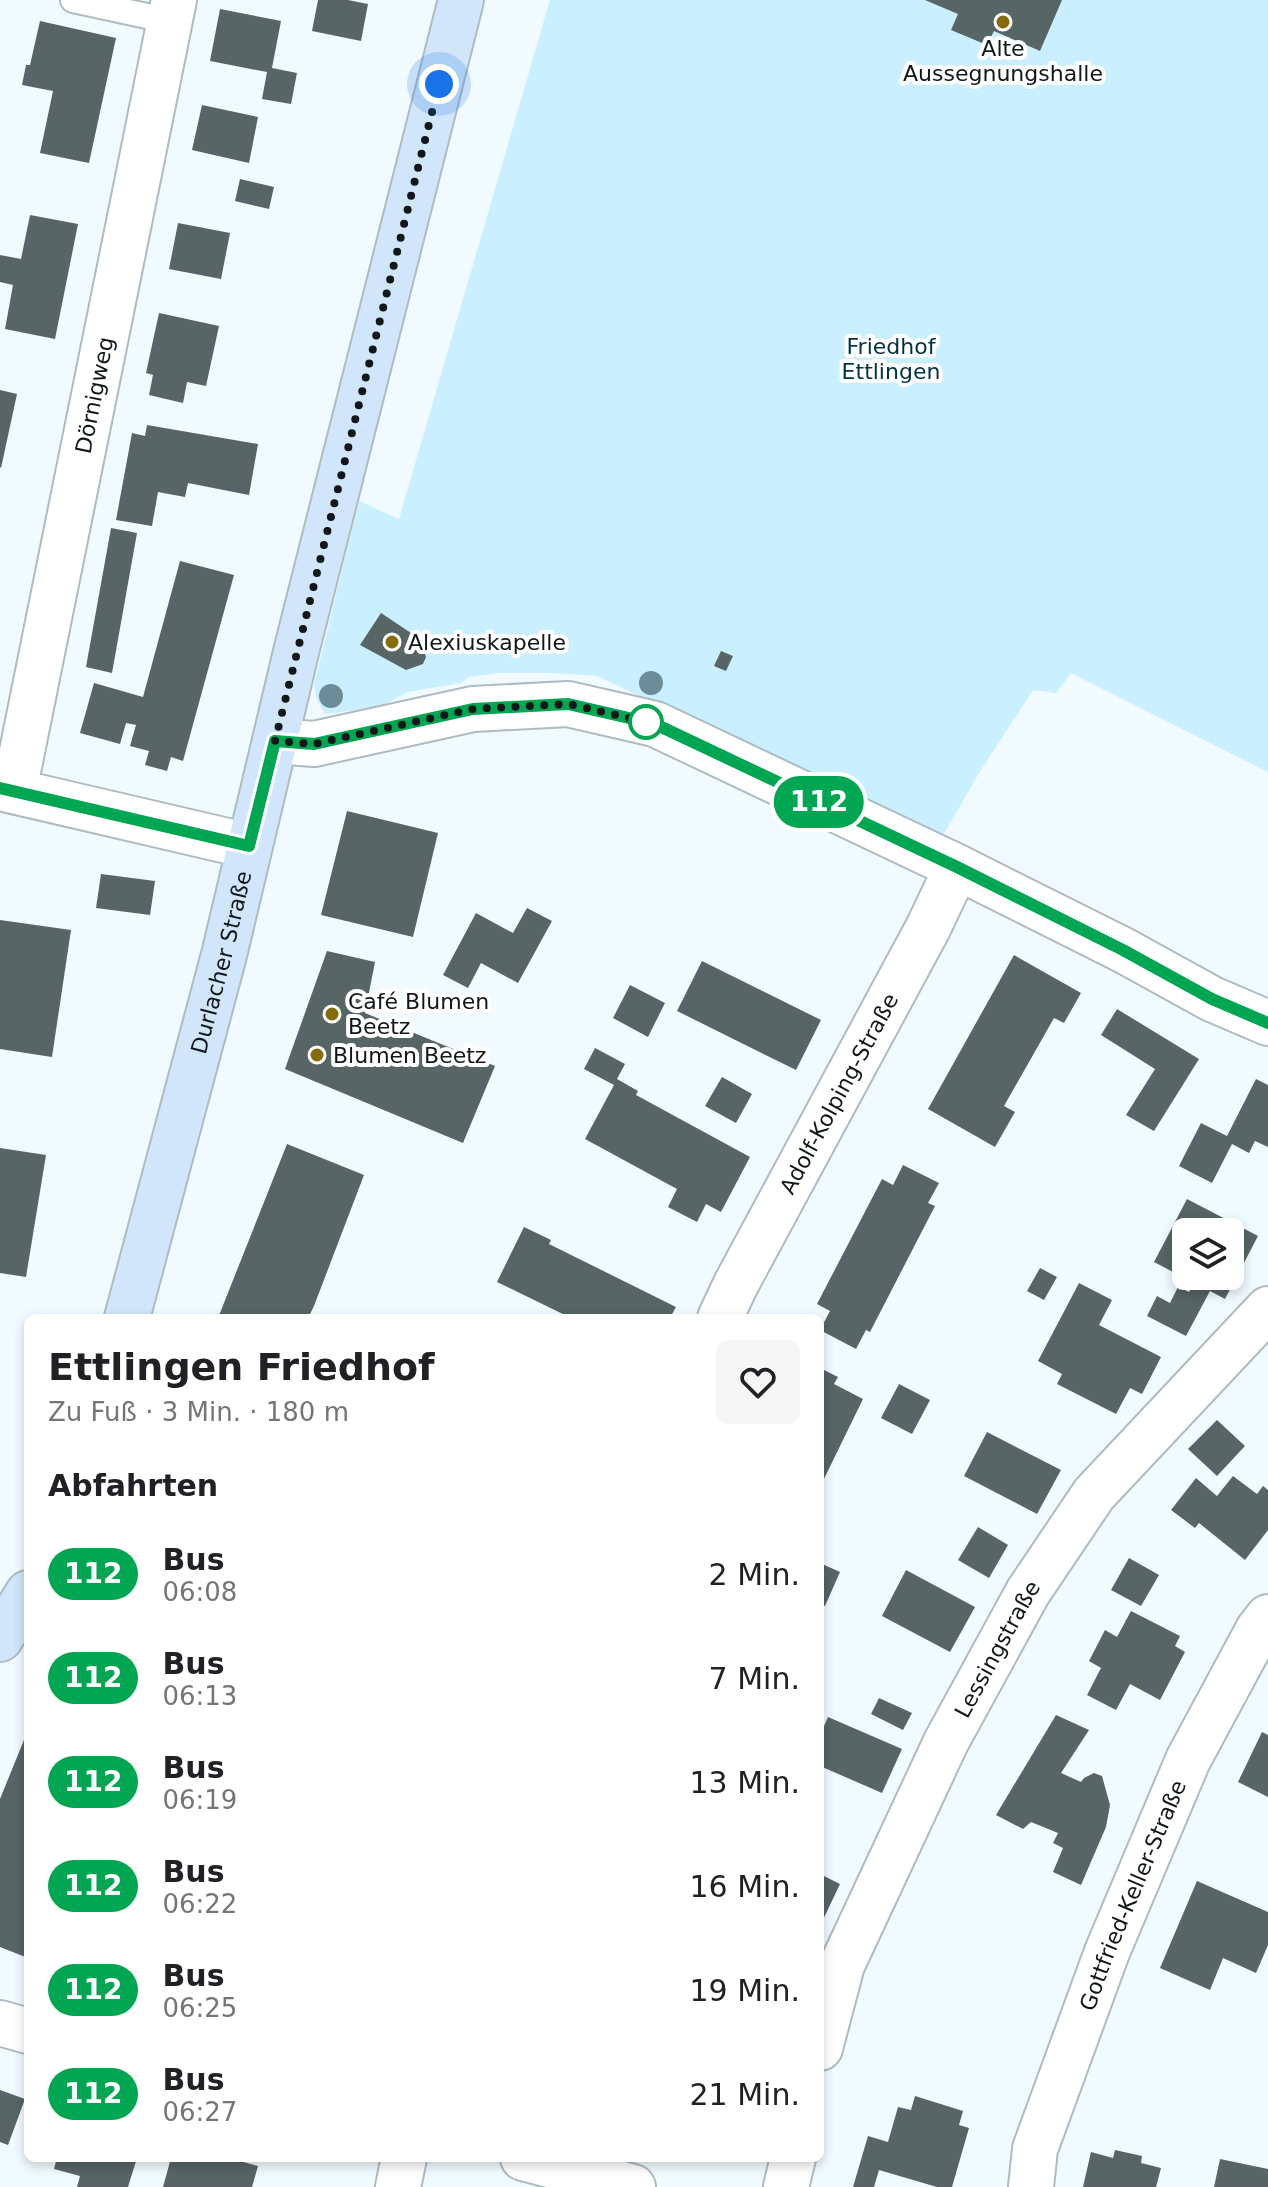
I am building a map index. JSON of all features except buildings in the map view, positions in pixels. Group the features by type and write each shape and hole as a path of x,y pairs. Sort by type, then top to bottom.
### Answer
{"main road":[{"name":"Durlacher Straße","path":"128,1314 221,970 249,846 461,0"},
{"path":"0,1639 24,1600"}],"street":[{"name":"Dörnigweg","path":"7,789 172,10"},
{"path":"275,741 314,744 473,709 568,704 655,724 957,867 1123,950 1212,999 1268,1023"},
{"path":"7,789 249,846"},
{"name":"Adolf-Kolping-Straße","path":"722,1314 928,928 957,867"},
{"name":"Lessingstraße","path":"824,2033 842,1965 946,1742 1028,1592 1094,1494 1268,1309"},
{"name":"Gottfried-Keller-Straße","path":"1031,2187 1035,2149 1107,1952 1188,1760 1268,1617"},
{"path":"0,2023 24,2030"},
{"path":"398,2187 403,2162"},
{"path":"538,2162 633,2187"},
{"path":"786,2187 792,2162"}],"lane":[{"path":"73,0 172,10"}],"green space":[{"name":"Friedhof Ettlingen","path":"550,0 1268,0 1268,772 1071,673 1056,693 1033,690 942,837 597,676 498,673 469,677 461,683 407,692 380,707 325,714 317,700 314,685 359,501 399,519"}],"bus line":[{"name":"112","path":"0,788 249,846 275,741 314,744 473,709 568,704 655,724 957,867 1123,950 1212,999 1268,1023"}],"place":[{"name":"Alte Aussegnungshalle","path":"1003,22"},
{"name":"Alexiuskapelle","path":"392,642"},
{"name":"Café Blumen Beetz","path":"332,1014"},
{"name":"Blumen Beetz","path":"317,1055"}],"route":[{"path":"439,84 275,741 314,744 473,709 506,707 568,704 655,724 646,722"}]}
